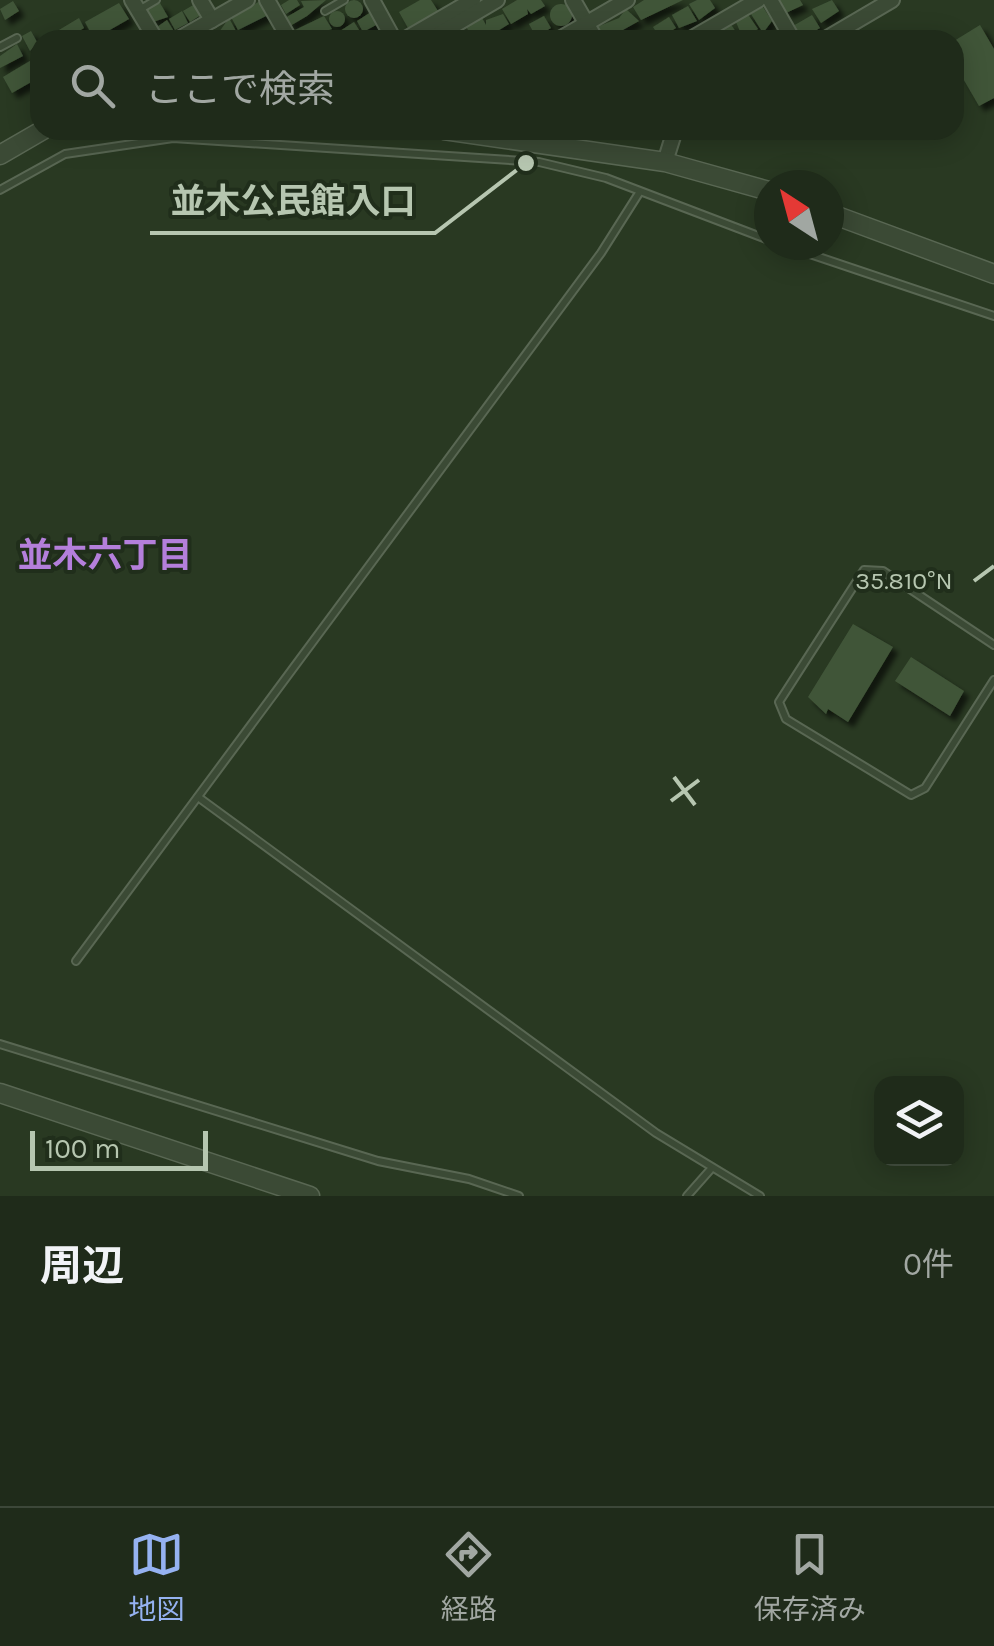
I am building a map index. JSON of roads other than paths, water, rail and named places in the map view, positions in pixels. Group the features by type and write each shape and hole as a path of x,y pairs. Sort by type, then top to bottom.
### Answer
{"street":[{"path":"200,0 212,20"},
{"path":"267,0 284,30"},
{"path":"372,0 389,30"},
{"path":"421,30 473,0"},
{"path":"446,30 497,0"},
{"path":"573,0 590,30"},
{"path":"574,30 627,0"},
{"path":"706,30 758,0"},
{"path":"770,0 788,30"},
{"path":"841,30 892,0"},
{"path":"194,30 236,3"},
{"path":"135,5 150,30"},
{"path":"0,155 30,138"},
{"path":"513,140 665,162 754,187"},
{"path":"665,162 672,140"},
{"path":"844,218 994,274"},
{"path":"0,1093 310,1196"}],"lane":[{"path":"135,5 156,0"},
{"path":"325,11 344,0"},
{"path":"0,47 17,38"},
{"path":"0,190 65,154 160,140"},
{"path":"204,140 538,162 606,178 754,235"},
{"path":"76,961 640,194"},
{"path":"828,260 994,316"},
{"path":"994,645 883,571 864,570 779,702 786,719 911,795 925,788 994,680"},
{"path":"198,797 710,1170 760,1196"},
{"path":"0,1044 378,1161 469,1180 519,1196"},
{"path":"687,1196 710,1170"}],"place":[{"name":"並木公民館入口","path":"526,163"}],"district":[{"name":"並木六丁目","path":"105,555"}]}
